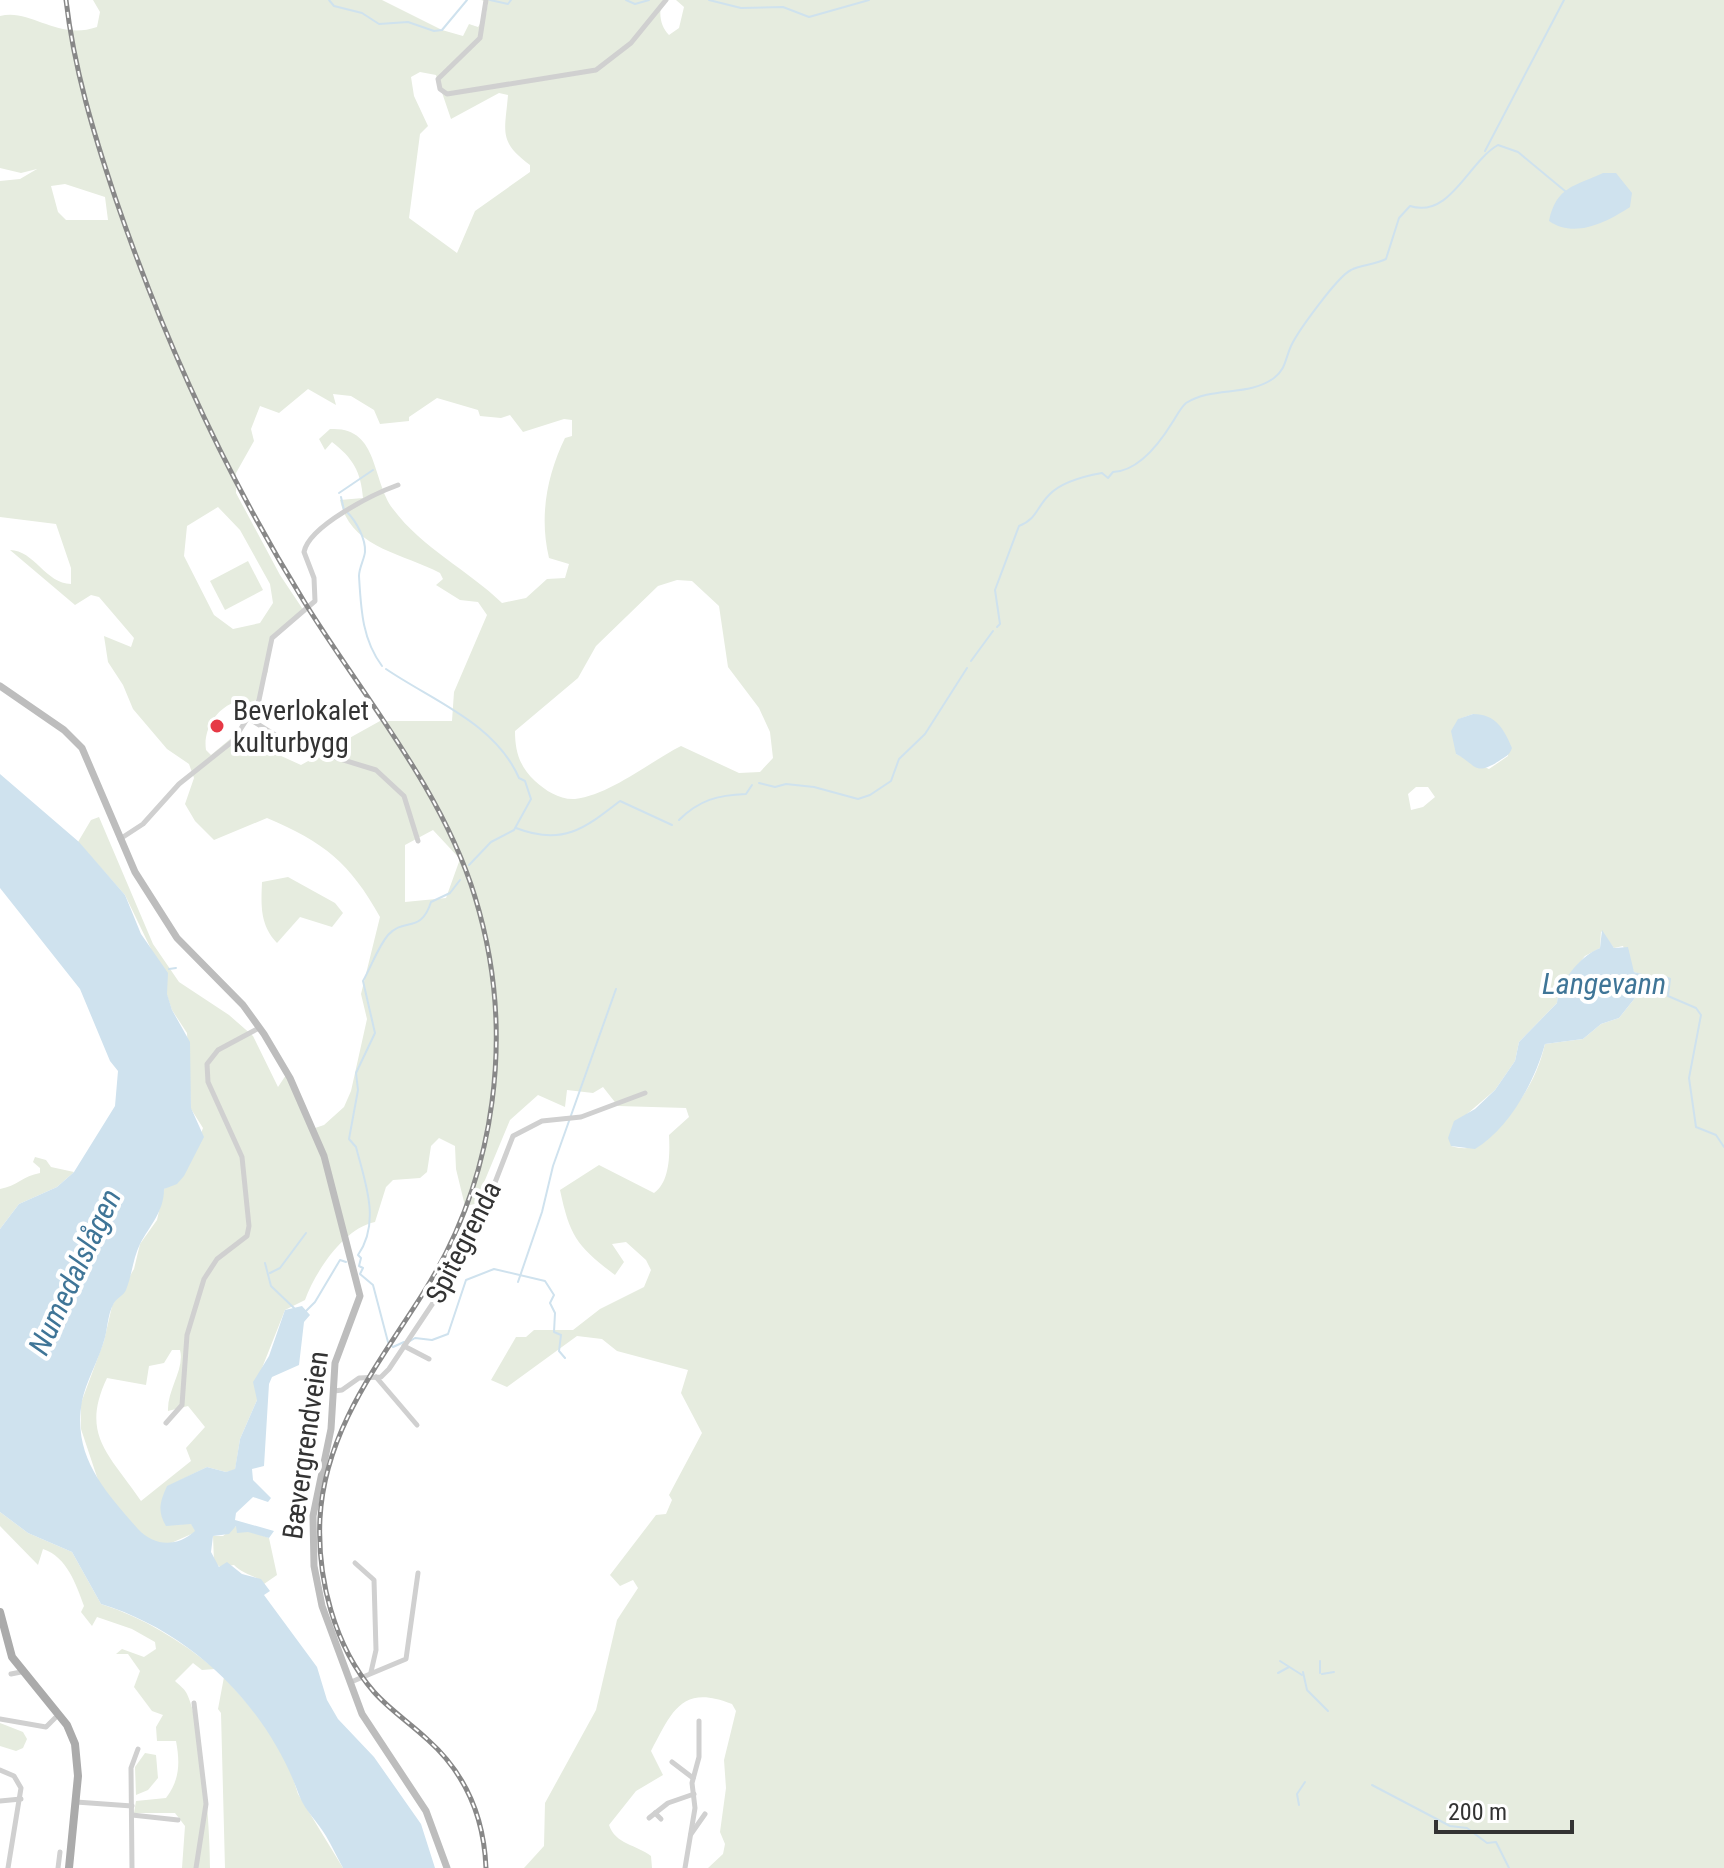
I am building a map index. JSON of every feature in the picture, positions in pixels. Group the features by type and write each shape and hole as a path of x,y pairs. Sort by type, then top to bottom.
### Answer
{"main road":[{"name":"Bævergrendveien","path":"0,686 64,730 82,748 119,839 173,933 260,1027 290,1078 324,1156 358,1284 358,1307 338,1349 331,1429 313,1516 312,1553 322,1606 372,1733 426,1811 447,1868"},
{"path":"0,1612 16,1673 58,1713 73,1738 78,1768 69,1868"}],"street":[{"path":"486,0 480,38 438,79 440,89 447,94 596,70 631,43 666,0"},
{"path":"119,839 143,824 179,784 224,749 248,718 262,693 272,638 315,601 314,578 305,557 307,541 343,512 398,485"},
{"path":"248,718 295,746 376,770 404,796 418,841"},
{"path":"166,1423 182,1405 187,1335 204,1279 217,1259 243,1240 249,1226 248,1185 242,1157 231,1126 208,1082 207,1064 218,1050 260,1027"},
{"name":"Spitegrenda","path":"334,1391 342,1390 359,1378 376,1377 387,1372 433,1303 454,1260 487,1206 513,1136 542,1121 581,1117 645,1093"},
{"path":"404,1346 429,1359"},
{"path":"376,1377 417,1425"},
{"path":"355,1563 374,1580 376,1650 371,1672"},
{"path":"351,1682 402,1663 407,1657 418,1573"},
{"path":"194,1703 206,1804 196,1868"},
{"path":"0,1719 46,1727 55,1718"},
{"path":"685,1868 694,1794 693,1778 699,1757 699,1721"},
{"path":"132,1868 131,1768 138,1749"},
{"path":"672,1762 678,1771 693,1778"},
{"path":"0,1770 19,1781 21,1799 8,1868"},
{"path":"649,1818 668,1803 694,1794"},
{"path":"0,1801 21,1799"},
{"path":"76,1802 132,1806"},
{"path":"655,1813 661,1819"},
{"path":"690,1835 705,1814"},
{"path":"132,1815 178,1820"},
{"path":"58,1868 60,1852"}],"shaded area":[{"path":"93,0 382,0 442,30 463,36 469,24 478,27 486,15 488,2 481,0 663,0 661,19 669,35 679,28 684,7 676,0 1724,0 1724,1868 708,1868 723,1854 725,1844 720,1832 726,1788 724,1760 736,1711 732,1704 701,1697 681,1705 673,1713 651,1751 663,1775 636,1791 609,1825 621,1840 651,1856 652,1868 524,1868 544,1846 545,1803 596,1710 617,1620 638,1588 633,1580 620,1586 610,1575 656,1515 666,1514 672,1500 669,1495 702,1433 681,1393 688,1370 617,1351 602,1339 577,1336 507,1387 491,1380 516,1337 526,1337 534,1330 573,1330 600,1309 644,1287 651,1270 646,1260 626,1242 612,1244 624,1262 615,1275 592,1256 572,1230 560,1190 599,1165 654,1193 666,1175 669,1135 689,1117 686,1108 618,1106 603,1087 593,1093 567,1090 565,1107 538,1095 510,1120 475,1204 465,1206 456,1169 455,1146 439,1138 431,1146 427,1172 420,1178 393,1180 386,1187 375,1222 352,1233 342,1242 323,1265 305,1300 285,1310 262,1368 257,1400 240,1439 235,1470 226,1472 207,1467 167,1487 175,1525 191,1523 196,1532 169,1544 151,1542 142,1537 101,1489 81,1429 81,1403 104,1341 112,1306 134,1269 140,1244 157,1220 164,1189 185,1171 203,1128 191,1109 187,1033 172,1010 151,949 125,895 78,842 91,820 99,817 153,944 179,982 229,1015 253,1036 278,1087 286,1075 315,1128 324,1125 344,1107 351,1091 367,1019 361,994 380,917 358,882 334,856 287,827 267,818 214,840 195,821 185,804 194,778 189,764 167,749 133,709 123,685 108,662 104,636 131,647 134,638 99,597 91,595 75,605 10,550 26,555 54,579 71,584 71,568 56,524 0,517 0,181 20,179 37,169 21,173 0,168 0,16 23,16 57,28 83,30 97,27 100,12","holes":["420,72 436,75 451,119 499,93 508,95 508,142 530,165 530,172 475,211 457,253 409,218 420,134 428,126 414,96 411,77","65,184 105,197 108,220 66,220 58,212 51,186","308,389 336,405 333,394 351,396 374,410 380,424 409,421 409,417 437,398 478,410 480,416 501,418 510,415 523,432 564,419 572,420 572,436 565,438 549,481 545,511 549,558 569,564 565,578 547,579 526,598 502,603 405,523 386,497 372,457 357,436 346,430 330,429 319,439 325,450 332,442 339,448 358,473 363,498 340,500 354,529 380,547 440,573 443,579 436,585 460,600 478,602 487,615 454,692 452,721 380,721 301,765 257,745 246,734 235,735 211,755 206,750 208,729 221,711 233,703 242,707 258,699 268,671 269,646 277,631 304,611 280,575 236,493 236,473 254,441 251,429 260,406 279,413","218,507 240,530 270,584 273,603 260,623 233,629 214,615 184,556 187,526","677,580 692,581 719,606 728,667 759,708 770,732 773,758 760,772 739,773 681,746 602,791 575,799 559,796 539,785 522,765 515,731 578,678 596,646 658,586","1473,714 1495,724 1507,739 1508,756 1489,769 1456,754 1459,719","1416,787 1428,787 1435,797 1423,807 1411,810 1408,794","433,830 460,859 446,898 405,902 405,845","1601,931 1614,948 1623,946 1634,972 1654,978 1648,992 1635,998 1619,1018 1601,1024 1583,1039 1545,1044 1529,1086 1492,1134 1475,1146 1451,1146 1467,1114 1495,1090 1515,1061 1519,1042 1557,1003 1559,991 1585,956 1600,948","172,1350 180,1350 180,1365 168,1411 188,1406 205,1427 186,1448 191,1461 141,1501 102,1443 96,1415 107,1378 146,1385 149,1366 164,1363"]},
{"path":"248,561 263,590 225,610 210,581"},
{"path":"288,877 335,903 343,913 332,927 300,917 277,943 265,922 262,882"},
{"path":"35,1157 46,1160 51,1167 74,1172 57,1187 19,1204 0,1229 0,1189 40,1173 40,1168 33,1162"},
{"path":"0,1512 28,1533 72,1552 101,1604 161,1631 215,1669 202,1670 193,1663 175,1681 187,1694 197,1730 207,1805 210,1868 182,1868 185,1826 175,1813 134,1813 136,1801 166,1798 178,1771 176,1741 157,1741 156,1727 163,1715 152,1711 134,1687 140,1671 128,1654 116,1654 122,1649 144,1657 156,1649 155,1642 132,1629 97,1617 92,1626 81,1612 84,1606 74,1580 64,1565 43,1549 38,1565 0,1526"},
{"path":"236,1526 269,1538 277,1575 264,1584 234,1565 220,1567 214,1562 213,1536 223,1536"},
{"path":"224,1677 259,1717 287,1759 298,1794 343,1868 225,1868 221,1713 218,1709"},
{"path":"0,1723 23,1732 27,1739 23,1748 16,1751 0,1746"},
{"path":"145,1753 156,1755 158,1778 148,1790 136,1795 135,1767"}],"water":[{"path":"1603,173 1616,173 1632,193 1630,207 1601,223 1580,228 1569,229 1549,221 1552,209 1562,194"},
{"path":"1473,714 1488,717 1498,724 1512,748 1505,757 1485,768 1476,767 1456,754 1451,731 1458,719"},
{"name":"Numedalslågen","path":"0,774 79,842 125,895 141,934 168,973 167,994 172,1010 190,1042 191,1108 204,1137 184,1176 177,1184 164,1189 159,1212 138,1249 126,1290 112,1307 105,1339 82,1401 80,1421 87,1456 103,1487 144,1535 165,1543 188,1536 195,1531 191,1524 166,1526 163,1521 160,1506 167,1486 207,1467 226,1472 235,1469 240,1439 257,1400 253,1382 269,1356 285,1310 302,1306 310,1315 304,1322 299,1365 272,1377 269,1384 264,1466 252,1469 253,1480 271,1498 268,1502 253,1497 236,1513 235,1520 274,1531 269,1538 248,1532 237,1533 236,1526 229,1534 213,1536 211,1552 219,1567 227,1562 242,1574 261,1579 270,1591 264,1595 317,1667 327,1700 338,1719 374,1757 421,1824 435,1868 343,1868 302,1801 268,1732 223,1677 166,1633 101,1604 72,1552 28,1533 0,1512 0,1229 19,1204 57,1187 74,1172 115,1106 118,1071 110,1061 80,989 0,888"},
{"name":"Langevann","path":"1602,930 1614,948 1628,947 1634,972 1655,977 1647,994 1635,998 1619,1018 1601,1024 1583,1039 1545,1044 1535,1073 1519,1103 1499,1129 1475,1149 1451,1146 1448,1138 1454,1121 1475,1109 1495,1090 1515,1061 1519,1042 1557,1003 1572,971 1585,957 1600,948"}],"waterway":[{"path":"329,0 334,6 362,13 379,24 408,22 434,31 442,30 467,0"},
{"path":"490,0 508,4 511,0"},
{"path":"626,0 635,4 649,0"},
{"path":"709,0 741,8 783,7 809,17 869,0"},
{"path":"1485,151 1564,0"},
{"path":"997,627 1000,624 995,590 1019,526 1033,517 1049,495 1074,480 1102,473 1108,478 1113,472 1140,462 1161,439 1186,403 1207,395 1253,388 1278,375 1291,346 1337,282 1351,270 1386,259 1399,218 1410,206 1424,208 1448,197 1498,145 1518,152 1565,191"},
{"path":"339,493 373,470"},
{"path":"341,497 344,510"},
{"path":"347,512 364,542 365,552 359,576 362,612 370,645 382,666"},
{"path":"971,661 993,631"},
{"path":"759,783 775,787 786,784 814,787 858,799 870,795 891,781 899,759 925,734 967,668"},
{"path":"386,669 479,728 495,742 519,778 525,781 531,799 514,830 491,842 469,865"},
{"path":"679,820 710,800 746,794 752,785"},
{"path":"516,828 547,835 572,832 620,801 672,825"},
{"path":"404,1342 393,1347 388,1342 373,1285 360,1274 363,1268 359,1266 361,1258 358,1255 369,1229 369,1202 356,1147 349,1139 358,1090 356,1073 375,1033 363,981 388,935 417,922 427,912 431,902 450,893 460,880"},
{"path":"169,969 176,968"},
{"path":"1661,975 1670,979 1668,996 1696,1008 1701,1015 1689,1078 1696,1127 1716,1135 1724,1147"},
{"path":"518,1282 542,1212 553,1166 616,989"},
{"path":"270,1273 280,1268 306,1233"},
{"path":"304,1313 315,1302 340,1260 346,1262"},
{"path":"265,1263 271,1286 294,1308"},
{"path":"410,1341 415,1338 432,1340 448,1334 466,1280 494,1269 545,1281 554,1295 550,1303 555,1313 554,1332 561,1335 559,1351 565,1358"},
{"path":"1280,1661 1302,1675"},
{"path":"1320,1661 1320,1673"},
{"path":"1278,1673 1289,1667"},
{"path":"1303,1672 1307,1690 1328,1711"},
{"path":"1322,1674 1334,1672"},
{"path":"1299,1805 1297,1794 1305,1782"},
{"path":"1372,1785 1450,1826 1467,1828 1487,1843 1496,1842 1509,1868"}],"railway":[{"path":"66,0 80,76 100,151 176,356 249,507 276,555 400,745 443,819 461,857 488,947 495,999 496,1051 492,1102 483,1153 468,1202 447,1250 371,1374 343,1428 324,1486 320,1518 325,1587 348,1654 374,1692 441,1753 463,1782 477,1814 486,1868"}],"place":[{"name":"Beverlokalet kulturbygg","path":"217,726"}]}
